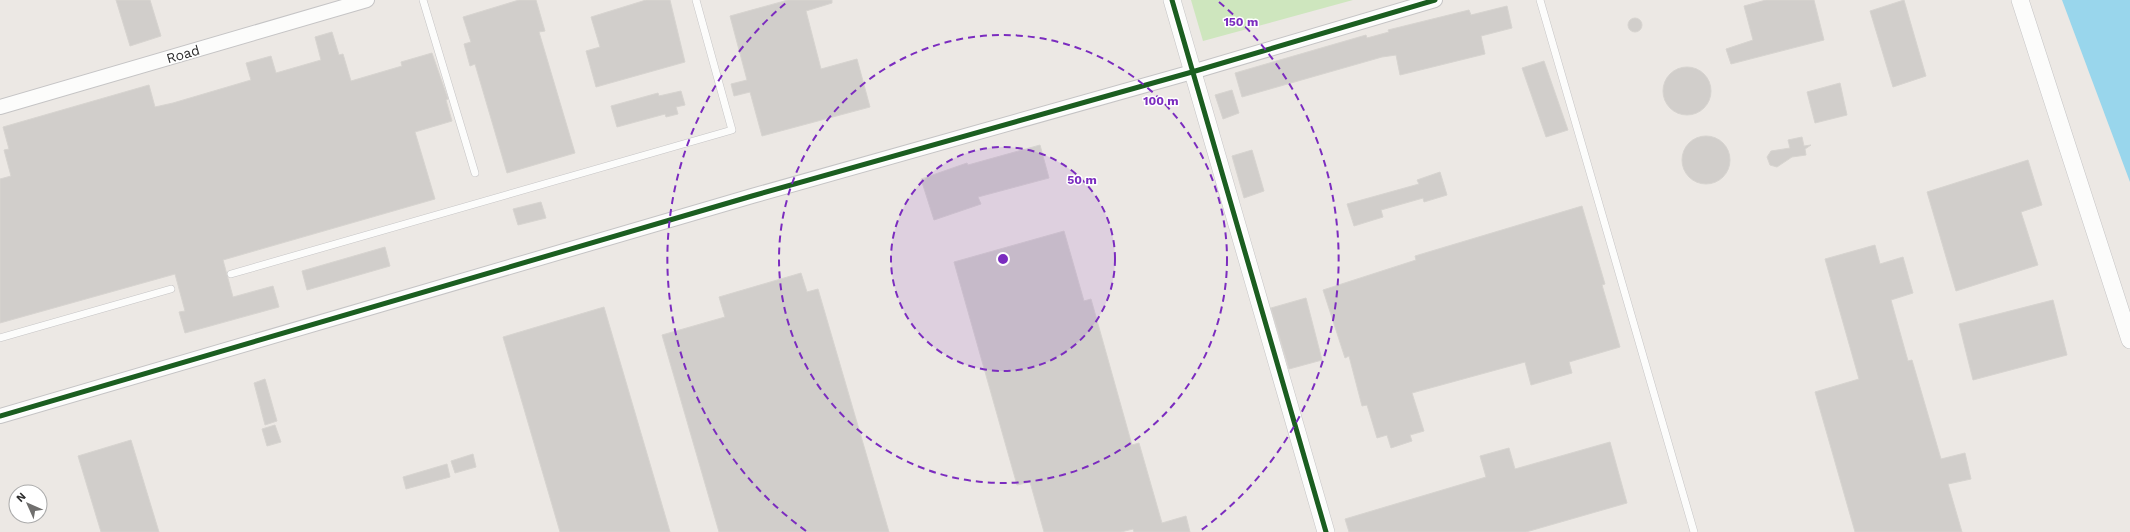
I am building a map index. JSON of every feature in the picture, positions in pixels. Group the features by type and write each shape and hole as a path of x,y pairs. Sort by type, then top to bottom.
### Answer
{"street":[{"name":"Road","path":"0,107 367,0"},
{"path":"1172,0 1326,532"},
{"path":"0,416 760,194 1192,72 1435,0"},
{"path":"2020,0 2130,340"}],"lane":[{"path":"0,110 370,0"},
{"path":"423,0 476,173"},
{"path":"232,274 732,130 696,0"},
{"path":"1540,0 1694,532"},
{"path":"0,338 171,289"}],"green space":[{"path":"1191,0 1353,0 1203,41"}],"water":[{"path":"2062,0 2130,0 2130,182"}],"building":[{"path":"116,0 150,0 161,36 130,46"},
{"path":"519,0 536,0 545,31 539,32 575,153 507,173 475,64 470,66 464,44 471,42 463,17"},
{"path":"646,0 670,0 685,62 596,87 586,51 600,47 591,17"},
{"path":"788,0 832,0 832,3 806,11 821,69 857,59 870,107 762,136 750,92 734,96 731,84 747,80 730,16"},
{"path":"1766,0 1814,0 1824,40 1731,64 1726,49 1753,40 1744,6"},
{"path":"1904,0 1926,76 1893,87 1870,11"},
{"path":"1507,6 1512,28 1481,36 1485,54 1400,75 1396,55 1382,57 1242,97 1235,73 1366,35 1367,38 1389,32 1388,30 1469,10 1471,15"},
{"path":"1632,18 1638,18 1642,22 1642,28 1638,32 1632,32 1628,28 1628,22"},
{"path":"332,32 339,55 343,54 351,81 402,66 401,62 432,53 448,99 446,100 452,121 415,132 435,199 223,260 233,297 273,286 279,307 185,333 179,312 185,311 175,274 0,323 0,179 11,176 4,150 9,149 3,127 149,85 155,107 173,103 251,80 246,63 271,56 276,73 321,60 315,37"},
{"path":"1544,61 1568,130 1546,137 1522,68"},
{"path":"1682,67 1692,67 1704,74 1711,86 1711,96 1704,108 1692,115 1682,115 1674,111 1667,104 1663,96 1663,86 1667,78 1674,71"},
{"path":"1840,83 1847,115 1815,123 1807,92"},
{"path":"1232,90 1239,113 1223,119 1215,95"},
{"path":"681,91 685,105 676,107 678,114 666,117 665,114 617,127 611,106 658,93 659,96"},
{"path":"1701,136 1711,136 1723,143 1730,155 1730,165 1723,177 1711,184 1701,184 1693,180 1686,173 1682,165 1682,155 1686,147 1693,140"},
{"path":"1802,137 1804,146 1811,145 1805,149 1806,155 1792,157 1777,167 1770,165 1767,157 1771,151 1790,148 1788,140"},
{"path":"1040,145 1049,178 978,197 981,204 934,220 921,179 967,163 968,165"},
{"path":"1252,150 1264,191 1244,198 1232,156"},
{"path":"2028,160 2042,205 2021,212 2038,265 1956,291 1927,192"},
{"path":"1440,172 1447,195 1424,202 1423,198 1381,210 1383,217 1354,226 1347,204 1419,184 1417,180"},
{"path":"541,202 546,218 518,225 513,209"},
{"path":"1582,206 1605,284 1602,285 1620,347 1569,362 1572,373 1531,385 1525,362 1412,393 1424,431 1410,435 1412,441 1391,448 1387,435 1377,438 1367,405 1362,406 1349,356 1345,358 1323,290 1416,260 1415,256"},
{"path":"1064,231 1084,301 1091,299 1132,445 1139,443 1162,523 1186,516 1190,532 1134,532 1133,529 1121,532 1044,532 1030,482 1017,485 954,262"},
{"path":"1875,245 1880,264 1903,257 1913,293 1891,300 1908,361 1912,360 1941,459 1965,453 1971,479 1948,484 1962,532 1855,532 1815,392 1859,379 1825,259"},
{"path":"385,247 390,266 307,290 302,271"},
{"path":"801,273 807,292 818,289 889,532 719,532 662,335 725,317 719,297"},
{"path":"1306,298 1322,360 1289,369 1271,308"},
{"path":"2053,300 2067,355 1973,380 1959,324"},
{"path":"604,307 670,532 560,532 503,337"},
{"path":"265,379 277,421 265,425 254,383"},
{"path":"275,425 281,442 267,446 262,429"},
{"path":"131,440 159,532 101,532 78,456"},
{"path":"1610,442 1627,503 1526,532 1349,532 1345,519 1486,477 1480,456 1509,448 1515,469"},
{"path":"473,454 476,467 455,473 451,461"},
{"path":"447,464 450,477 406,489 403,477"}],"cycle path":[{"path":"1172,0 1326,532"},
{"path":"0,416 752,196 1192,72 1435,0"}]}
